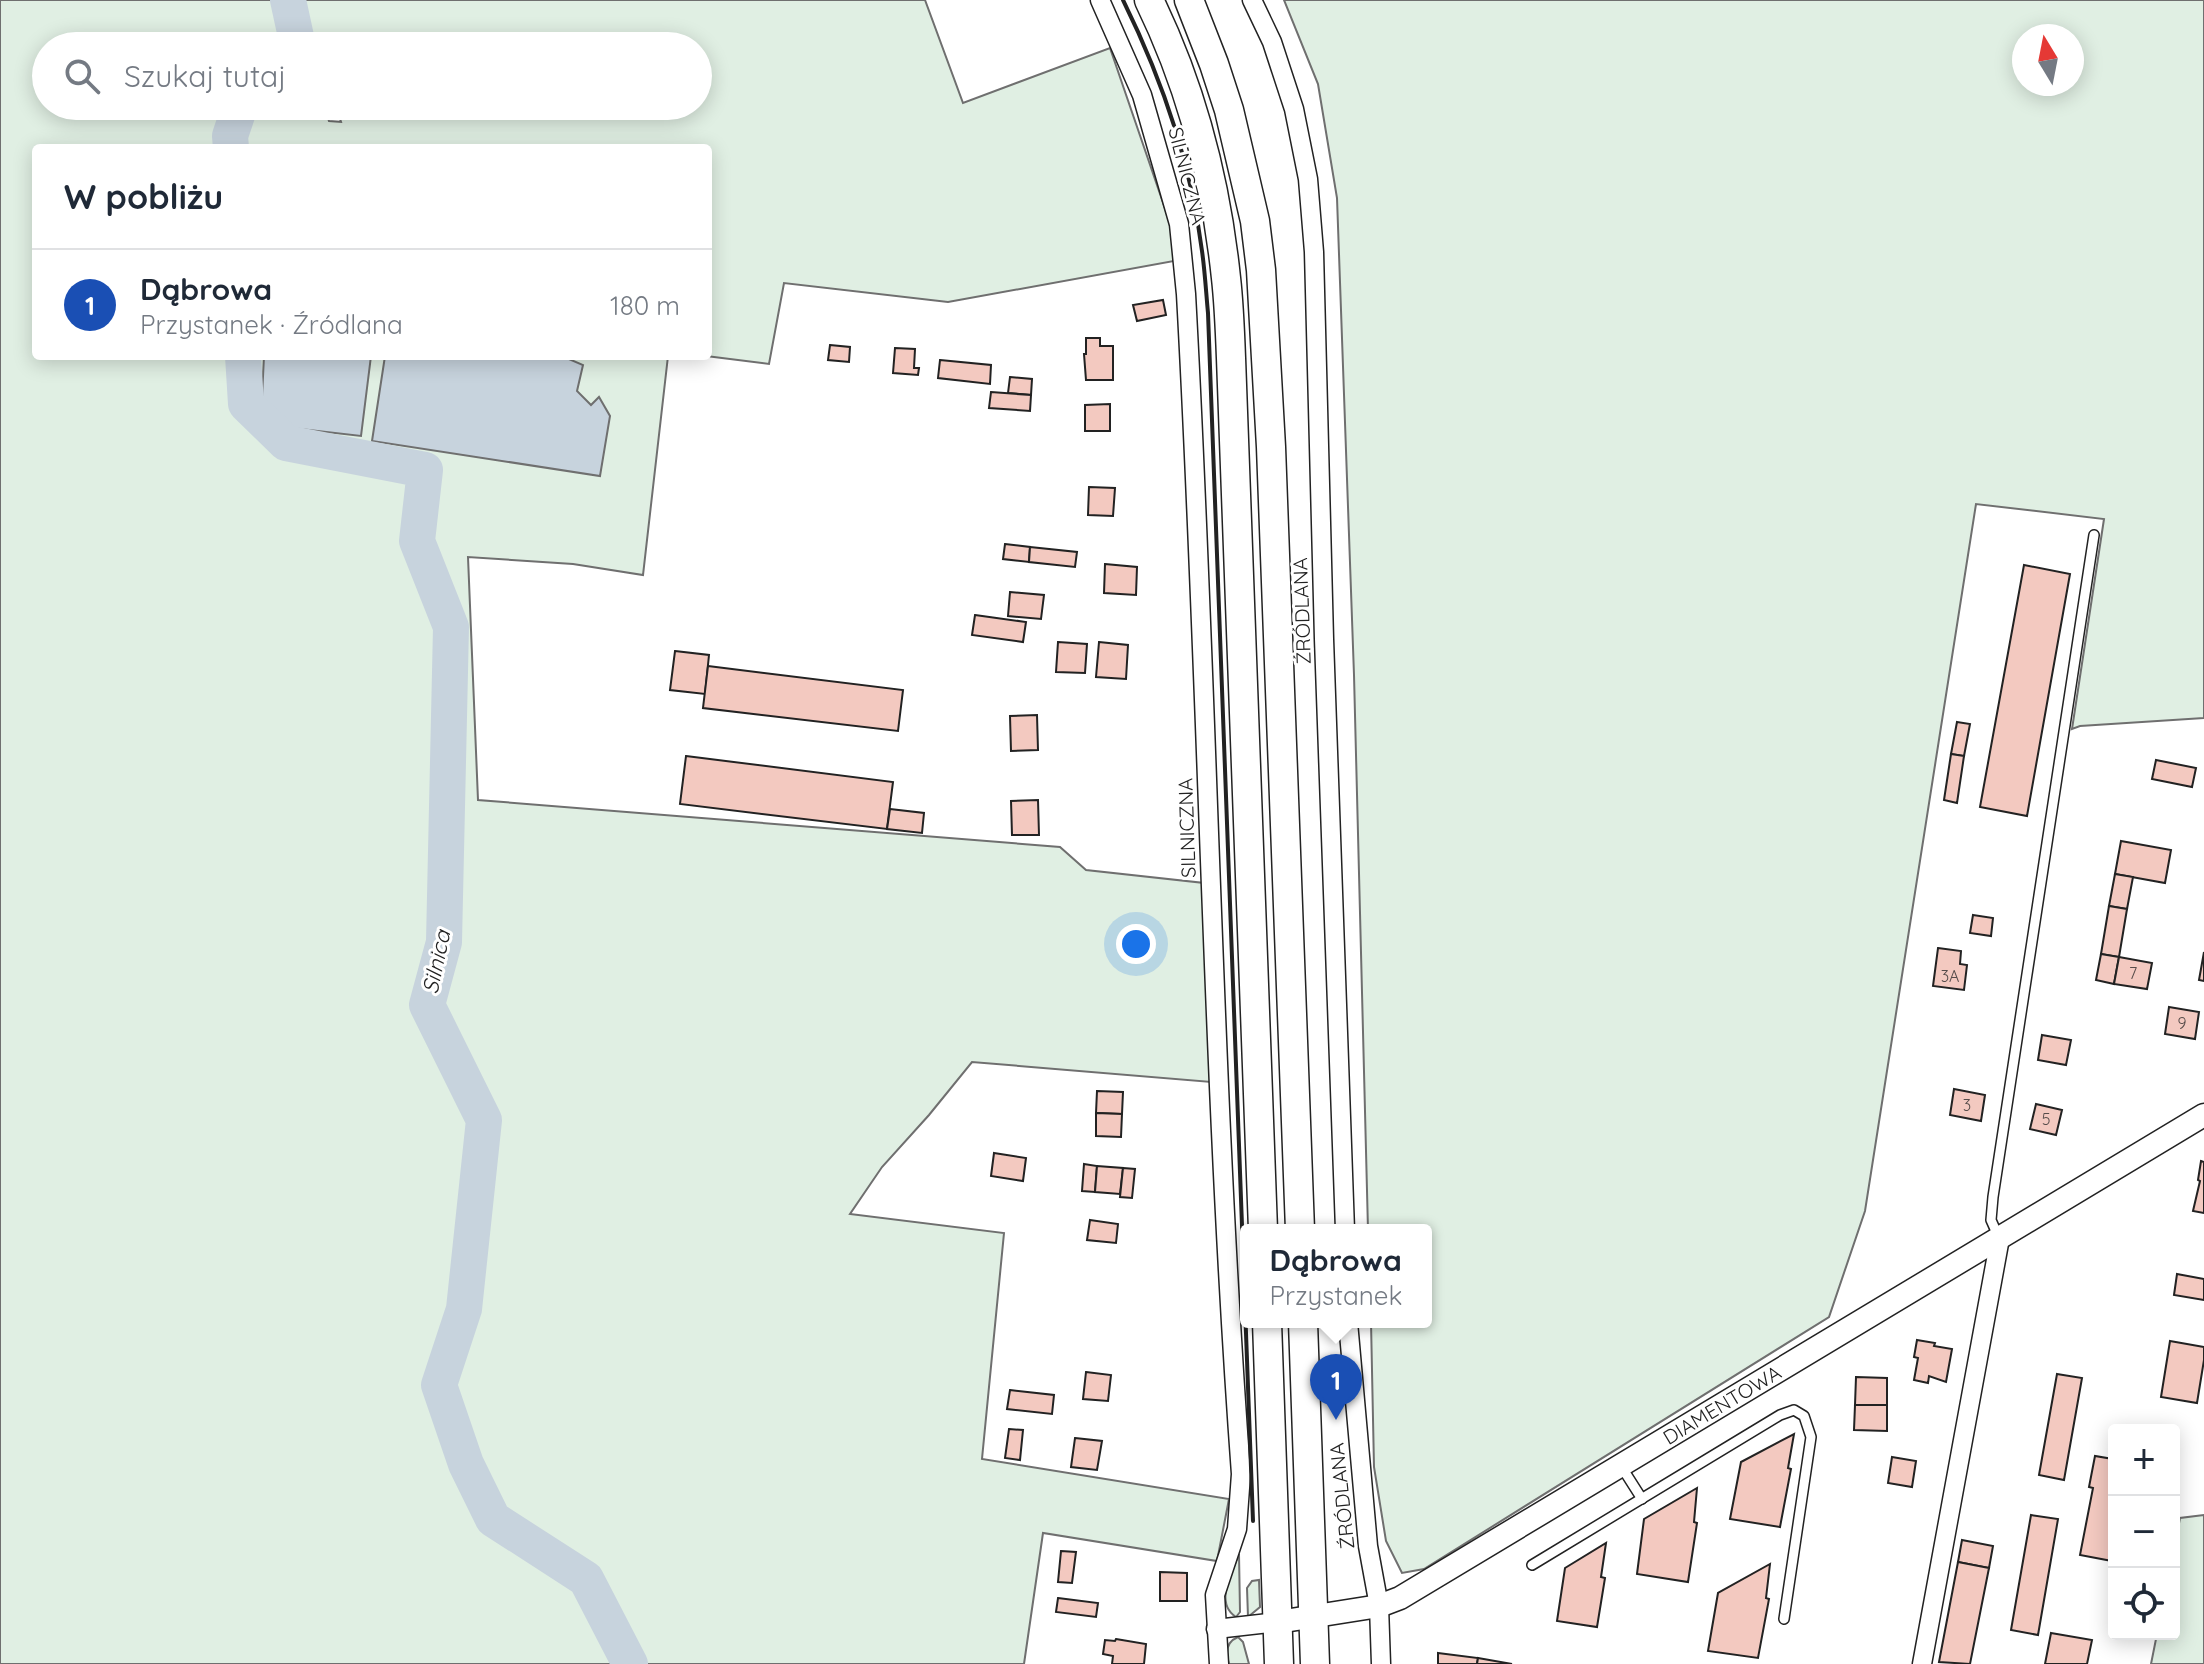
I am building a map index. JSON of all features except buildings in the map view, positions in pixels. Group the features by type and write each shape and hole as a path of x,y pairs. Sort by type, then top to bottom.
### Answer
{"main road":[{"path":"1149,0 1175,60 1202,146 1221,235 1226,279 1263,1224"},
{"path":"1189,0 1229,110 1255,221 1261,270 1271,447 1300,1224"},
{"path":"1267,1328 1279,1664"},
{"path":"1303,1328 1315,1664"}],"street":[{"name":"SILNICZNA","path":"1100,0 1142,95 1179,224 1186,294 1215,1000 1241,1474 1237,1529 1215,1595 1219,1664"},
{"name":"ŹRÓDLANA","path":"1252,0 1272,42 1294,109 1311,208 1345,1224"},
{"name":"DIAMENTOWA","path":"1216,1629 1379,1606 1400,1598 2204,1115"},
{"path":"1922,1664 2000,1238"},
{"name":"ŹRÓDLANA","path":"1349,1328 1368,1546 1379,1606 1381,1664"}],"lane":[{"path":"2000,1238 1991,1220 1993,1197 2094,535"},
{"path":"1532,1565 1780,1415 1794,1410 1804,1416 1811,1437 1784,1619"},
{"path":"1621,1466 1642,1499"}],"green space":[{"path":"0,0 288,0 299,32 32,32 32,120 712,120 712,32 310,32 299,0 925,0 963,103 1110,48 1171,226 1174,261 948,302 784,283 769,364 712,357 712,144 32,144 32,360 668,360 643,575 573,564 468,557 478,800 1060,847 1086,870 1204,883 1211,1082 972,1062 882,1167 850,1214 1004,1233 982,1459 1229,1499 1217,1561 1043,1533 1024,1664 0,1664"},
{"path":"1284,0 2204,0 2204,718 2072,729 2104,519 1976,504 1865,1211 1829,1317 1424,1569 1402,1573 1386,1541 1374,1467 1371,1328 1432,1328 1432,1224 1368,1224 1354,675 1337,198 1318,84"},
{"path":"2204,1515 2204,1664 2151,1664 2156,1640 2180,1640 2180,1518"},
{"path":"1239,1554 1240,1612 1236,1617 1226,1604 1225,1596"},
{"path":"1259,1580 1260,1607 1248,1617 1247,1588 1252,1581"},
{"path":"1238,1637 1243,1642 1249,1664 1229,1664 1228,1648"}],"shaded area":[{"path":"264,360 370,360 361,436 283,427 262,397"},
{"path":"384,360 571,360 583,365 577,391 591,405 599,397 610,416 600,476 372,441"}],"waterway":[{"name":"Silnica","path":"288,0 295,32"},
{"name":"Silnica","path":"231,144 235,120"},
{"name":"Silnica","path":"243,360 246,404 286,443 425,470 417,541 451,627 444,942 427,1005 484,1120 464,1309 439,1385 466,1464 493,1519 586,1579 630,1664"}],"wall":[{"path":"1123,0 1173,122 1190,186 1203,259 1208,313 1242,1224"},
{"path":"1246,1328 1253,1521"}],"place":[{"name":"Dąbrowa","path":"1336,1420"}]}
